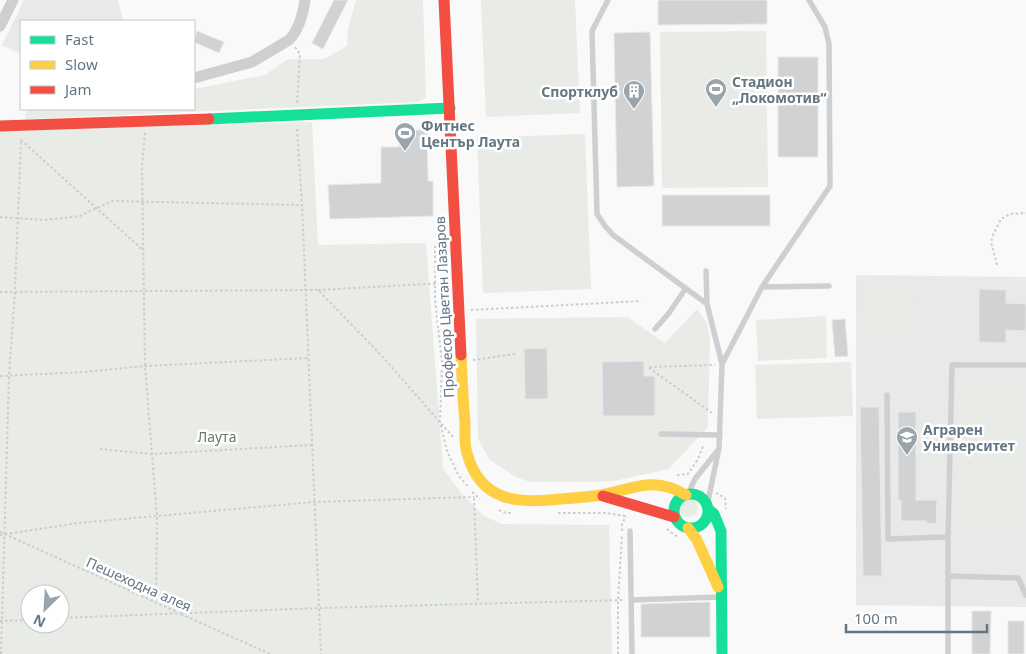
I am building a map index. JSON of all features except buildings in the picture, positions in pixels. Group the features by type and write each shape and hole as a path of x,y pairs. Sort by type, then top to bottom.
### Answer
{"street":[{"path":"0,26 13,0"},
{"path":"195,78 252,62 289,40 294,35 299,23 305,0"},
{"name":"Професор Цветан Лазаров","path":"444,0 466,452 470,467 491,492 506,499 524,502 546,502 601,495 652,484 670,487 686,495"},
{"path":"0,126 296,116 450,108"},
{"path":"146,121 148,110"},
{"path":"707,508 706,519 698,527 688,528 680,525 673,513 678,500 692,494 702,498 707,508 714,514 721,531 722,654"},
{"name":"Професор Цветан Лазаров","path":"601,495 674,517"},
{"path":"688,528 697,540 721,594"}],"lane":[{"path":"608,0 592,31 597,214 613,235 707,304"},
{"path":"722,364 762,287 830,186 829,44 824,27 809,0"},
{"path":"706,270 707,304 722,364 719,448 707,508"},
{"path":"762,287 829,286"},
{"path":"655,329 669,313 686,288"},
{"path":"948,654 948,537 952,364 1026,365"},
{"path":"887,395 888,539 948,537"},
{"path":"661,434 720,435"},
{"path":"686,495 695,479 719,448"},
{"path":"630,531 632,654"},
{"path":"948,576 1018,578 1026,595"},
{"path":"631,600 721,594"}],"path":[{"path":"289,40 300,54 296,116 306,290 320,654"},
{"path":"146,121 142,166 143,291 145,366 157,518 156,603"},
{"path":"0,654 9,376 15,291 21,126"},
{"path":"21,140 143,250"},
{"path":"0,217 46,220 80,216 112,201 302,204"},
{"path":"997,265 992,242 993,235 1001,218 1010,214 1026,213"},
{"path":"0,292 318,290 457,282"},
{"path":"318,290 382,356 453,437"},
{"path":"459,310 642,301"},
{"path":"461,360 478,360 515,354"},
{"path":"0,376 86,372 145,366 308,358"},
{"path":"720,420 648,367 722,364"},
{"path":"100,449 152,454 312,445"},
{"path":"5,535 78,524 314,502 474,497 478,603"},
{"path":"618,654 618,600 622,524 626,516"},
{"name":"Пешеходна алея","path":"0,534 270,654"},
{"path":"70,618 478,603 631,600"},
{"path":"1,621 20,620"}],"shaded area":[{"path":"24,0 118,0 123,20 20,20 20,54 2,45"},
{"name":"Аграрен Университет","path":"856,275 1026,277 1026,607 856,605"}],"green space":[{"path":"356,0 423,0 426,98 418,102 25,119 27,110 195,110 195,89 265,75 288,59 324,59 347,46 348,29"},
{"path":"481,0 575,0 580,113 486,117"},
{"path":"766,31 768,187 662,188 660,32"},
{"name":"Лаута","path":"312,122 318,245 426,243 443,468 461,493 483,515 501,524 609,525 612,654 0,654 0,130"},
{"path":"585,134 591,289 483,293 477,138"},
{"path":"864,279 913,282 911,340 863,339"},
{"path":"697,309 706,321 710,338 708,427 669,469 614,481 530,482 516,477 490,460 478,439 476,319 627,317 665,343"},
{"path":"826,316 827,358 758,361 756,320"},
{"path":"851,362 853,416 757,419 755,365"},
{"path":"958,381 1025,382 1025,531 958,530"},
{"path":"688,497 695,500 698,507 695,514 688,517 681,514 678,507 681,500"}],"traffic: fast":[{"path":"209,119 450,108"},
{"path":"691,494 698,495 703,499 707,504 708,511 707,518 703,523 698,527 691,528 684,527 679,523 675,518 674,511 675,504 679,499 684,495 691,494"},
{"path":"708,509 714,514 721,531 722,654"}],"traffic: slow":[{"path":"461,355 466,450 473,469 481,482 491,490 516,500 530,501 595,496 646,485 665,486 686,495"},
{"path":"688,528 697,540 718,587"}],"traffic: jam":[{"path":"444,0 461,355"},
{"path":"0,126 209,119"},
{"path":"603,496 674,517"}],"place":[{"name":"Стадион „Локомотив“","path":"716,108"},
{"name":"Спортклуб","path":"634,110"},
{"name":"Фитнес Център Лаута","path":"405,152"},
{"name":"Аграрен Университет","path":"907,456"}]}
